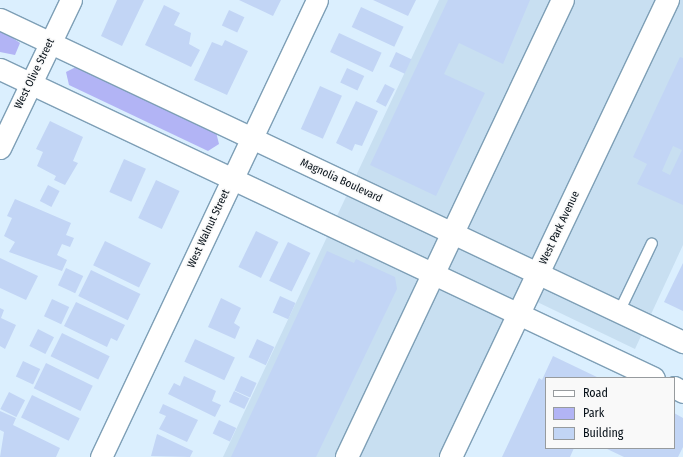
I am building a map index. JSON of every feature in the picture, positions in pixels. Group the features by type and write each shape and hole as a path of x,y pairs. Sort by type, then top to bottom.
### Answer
{"highway":[{"path":"347,457 563,0"},
{"name":"West Park Avenue","path":"451,457 668,0"}],"street":[{"name":"West Olive Street","path":"0,148 71,0"},
{"name":"West Walnut Street","path":"101,457 317,0"},
{"name":"Magnolia Boulevard","path":"0,19 683,342"},
{"path":"0,69 652,377"}],"lane":[{"path":"619,312 652,243"}],"shaded area":[{"path":"439,0 683,0 683,245 635,349 531,299 456,457 223,457"}],"green space":[{"path":"0,29 20,43 15,55 0,52"},
{"path":"78,66 216,132 219,144 208,151 69,85 66,72"}],"building":[{"path":"117,0 144,0 122,46 101,36"},
{"path":"239,0 281,0 273,16"},
{"path":"373,0 416,0 408,16"},
{"path":"448,0 530,0 503,64 459,43 444,74 485,93 436,196 370,165"},
{"path":"164,5 180,13 174,25 191,33 189,44 200,50 191,67 145,45"},
{"path":"361,7 404,27 394,47 352,27"},
{"path":"229,10 244,17 237,33 222,25"},
{"path":"339,33 382,53 373,72 330,52"},
{"path":"225,40 248,51 227,95 194,80 212,42 222,46"},
{"path":"396,52 411,59 405,74 389,67"},
{"path":"680,57 683,58 683,205 637,184 647,164 633,157","holes":["673,146 682,150 670,175 662,171"]},
{"path":"347,68 364,76 357,91 340,83"},
{"path":"385,84 395,89 386,107 376,102"},
{"path":"320,86 342,96 323,139 301,129"},
{"path":"356,101 378,111 362,146 355,144 352,151 336,143"},
{"path":"50,121 83,137 73,161 78,163 65,185 54,180 56,176 37,166 43,152 36,149"},
{"path":"124,159 146,169 131,202 109,192"},
{"path":"156,180 180,191 162,229 138,218"},
{"path":"48,185 60,191 51,207 40,201"},
{"path":"15,199 71,223 66,235 74,238 70,247 62,244 57,255 67,260 62,271 9,252 15,242 4,236 12,218 7,216"},
{"path":"256,231 278,242 261,278 238,267"},
{"path":"105,241 151,263 139,288 93,265"},
{"path":"288,242 310,253 292,292 269,281"},
{"path":"327,251 354,263 356,259 395,277 397,289 316,457 231,457"},
{"path":"0,258 38,276 26,300 0,288"},
{"path":"683,263 683,311 664,302"},
{"path":"66,268 83,276 75,293 58,285"},
{"path":"91,270 140,294 128,320 78,296"},
{"path":"280,296 296,303 288,319 273,312"},
{"path":"221,298 241,308 234,323 240,327 235,339 208,327"},
{"path":"52,299 69,307 61,324 44,316"},
{"path":"76,302 125,325 117,341 111,338 107,347 64,326"},
{"path":"0,308 4,310 1,318 16,325 5,349 0,346"},
{"path":"38,329 54,337 45,354 29,346"},
{"path":"62,333 110,356 98,380 51,356"},
{"path":"195,339 235,358 224,380 184,362"},
{"path":"257,339 274,347 266,365 249,357"},
{"path":"553,356 597,377 545,377 545,449 574,449 570,457 502,457 539,378 542,380"},
{"path":"23,361 40,369 33,384 16,376"},
{"path":"46,363 93,386 80,411 34,388"},
{"path":"184,376 216,391 212,401 221,405 215,417 168,394 174,383 180,386"},
{"path":"241,376 257,383 250,398 234,391"},
{"path":"234,391 249,398 244,409 229,402"},
{"path":"9,392 25,400 16,417 0,409"},
{"path":"32,395 80,418 69,441 21,417"},
{"path":"163,404 198,420 187,442 159,429 166,416 159,413"},
{"path":"0,411 16,418 13,425 60,448 56,457 0,457 4,432 0,430"},
{"path":"675,414 683,418 683,447 678,457 624,457 607,449 675,449"},
{"path":"219,420 236,428 230,442 213,434"},
{"path":"157,434 193,451 190,457 151,456"}]}
